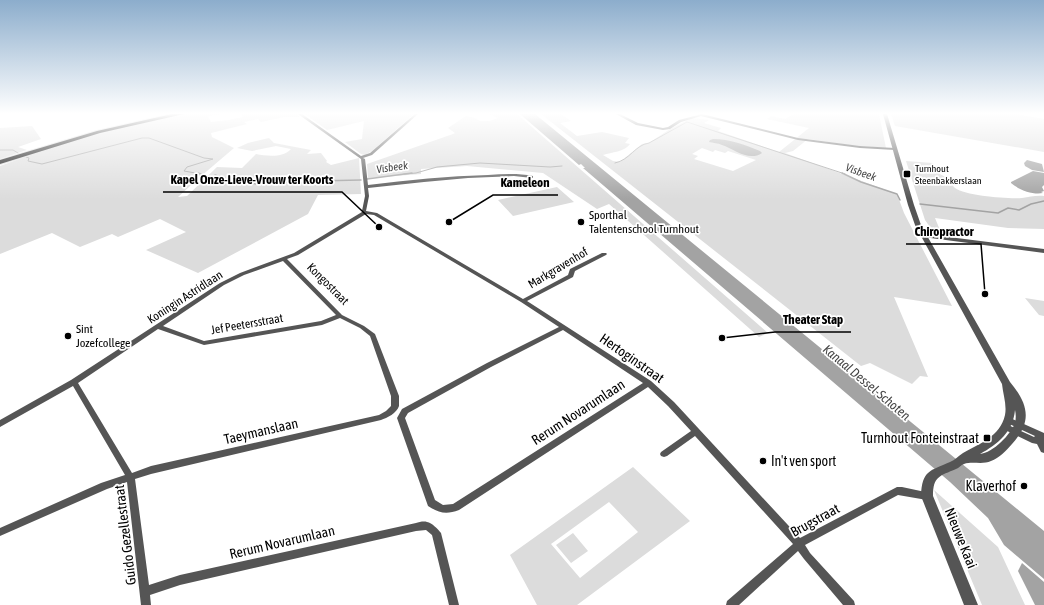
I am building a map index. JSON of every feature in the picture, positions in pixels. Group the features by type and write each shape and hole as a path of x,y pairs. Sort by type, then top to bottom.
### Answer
{"main road":[{"path":"0,162 65,142"}],"street":[{"path":"339,142 364,160 367,196 364,211 365,214"},
{"path":"361,157 371,154 385,142"},
{"path":"827,142 895,152"},
{"path":"892,142 918,225 1007,384 1013,390 1021,412 1018,429 1003,447 988,458 962,461"},
{"path":"366,187 406,181 461,177 512,175 532,177"},
{"name":"Koningin Astridlaan","path":"0,424 74,382 231,279 284,259 317,243 365,214"},
{"name":"Hertoginstraat","path":"365,214 374,214 523,301 648,383 696,431 799,544 807,556 850,605"},
{"path":"926,238 1044,253"},
{"name":"Markgravenhof","path":"523,301 572,276 572,270 604,254"},
{"name":"Kongostraat","path":"284,259 340,316 362,327 373,335 395,396 395,407"},
{"name":"Jef Peetersstraat","path":"159,327 204,343 322,323 340,316"},
{"name":"Rerum Novarumlaan","path":"563,328 405,411 402,418 431,503 440,509 450,510 456,507 648,383"},
{"name":"Guido Gezellestraat","path":"74,382 131,478 146,605"},
{"path":"962,461 965,457 985,448 994,441 1007,423 1010,406 1007,384"},
{"name":"Taeymanslaan","path":"0,532 104,486 151,470 381,417 389,413 395,407"},
{"path":"1007,423 1035,441 1041,438 1044,450"},
{"path":"664,454 696,431"},
{"name":"Nieuwe Kaai","path":"962,461 933,475 928,482 927,496 971,605"},
{"name":"Brugstraat","path":"731,605 799,544 897,491 927,496"},
{"name":"Rerum Novarumlaan","path":"145,591 180,580 408,528 427,526 436,533 454,605"}],"shaded area":[{"path":"0,142 32,142 18,147 27,150 0,159"},
{"path":"73,142 222,142 234,148 178,197 187,196 217,167 242,168 256,154 270,156 279,155 288,152 291,149 276,146 252,151 237,148 251,142 273,142 311,150 307,154 321,153 327,161 326,162 331,165 359,158 361,194 318,195 308,214 198,273 146,250 186,232 160,219 118,237 112,234 80,247 52,233 0,254 0,166"},
{"path":"345,142 382,142 365,155 361,154"},
{"path":"429,142 549,142 768,333 759,337 609,204 597,209 543,173 467,166 421,169 421,174 368,178 367,164"},
{"path":"553,142 569,142 1044,531 1044,579 1004,545 988,518 950,482 583,168 585,168 581,164 579,165"},
{"path":"577,142 626,142 630,144 625,149 603,155 613,161 620,162 642,144 650,142 751,142 779,152 791,142 804,142 793,151 785,153 897,194 904,213 952,306 894,297 928,377 920,376 912,384 870,363 861,366","holes":["702,148 713,152 715,150 725,153 728,151 756,160 733,171 694,159 698,156 692,154"]},
{"path":"710,142 734,142 762,153 752,156 742,154 720,144"},
{"path":"830,142 885,142 886,148"},
{"path":"988,142 1044,142 1044,152"},
{"path":"1027,160 1042,164 1044,172 1032,170 1025,166 1024,163"},
{"path":"906,161 933,163 938,173 947,178 954,187 960,191 1007,198 1044,196 1044,229 1008,228 935,218 942,235 935,234 925,220"},
{"path":"1033,171 1044,173 1044,185 1042,187 1044,191 1041,192 1043,193 1026,191 1011,183 1011,182"},
{"path":"557,187 574,202 513,216 498,200"},
{"path":"1025,298 1044,301 1044,316 1039,315"},
{"path":"633,467 690,521 577,605 537,605 510,555","holes":["609,502 638,532 580,578 551,544"]},
{"path":"934,490 998,547 1025,605 982,605"},
{"path":"573,533 588,551 571,563 556,545"},
{"path":"1022,563 1044,582 1044,605 1035,605 1018,571"}],"waterway":[{"name":"Visbeek","path":"26,157 29,158 28,161 42,164 126,142"},
{"name":"Visbeek","path":"161,142 204,158 213,159 187,167 184,171 201,174 198,173"},
{"name":"Visbeek","path":"615,163 625,159 644,144 650,142"},
{"name":"Visbeek","path":"748,142 842,173"},
{"name":"Visbeek","path":"0,150 13,150 18,153"},
{"name":"Visbeek","path":"405,174 416,173 437,167 480,163 550,167 562,166"},
{"name":"Visbeek","path":"405,174 412,173"},
{"name":"Visbeek","path":"842,173 861,182 897,194 900,200"},
{"name":"Visbeek","path":"367,179 405,174"},
{"name":"Visbeek","path":"215,175 239,183 259,184 279,182 302,183 315,181 361,180"},
{"name":"Visbeek","path":"920,204 998,213 1008,208 1019,210 1031,204 1044,201"}],"place":[{"name":"Turnhout Steenbakkerslaan","path":"907,174"},
{"name":"Kameleon","path":"449,222"},
{"name":"Sporthal Talentenschool Turnhout","path":"581,222"},
{"name":"Kapel Onze-Lieve-Vrouw ter Koorts","path":"379,227"},
{"name":"Chiropractor","path":"985,294"},
{"name":"Sint Jozefcollege","path":"68,336"},
{"name":"Theater Stap","path":"722,338"},
{"name":"Turnhout Fonteinstraat","path":"987,438"},
{"name":"In't ven sport","path":"763,461"},
{"name":"Klaverhof","path":"1024,486"}],"water label":[{"name":"Kanaal Dessel-Schoten","path":"867,382"}]}
